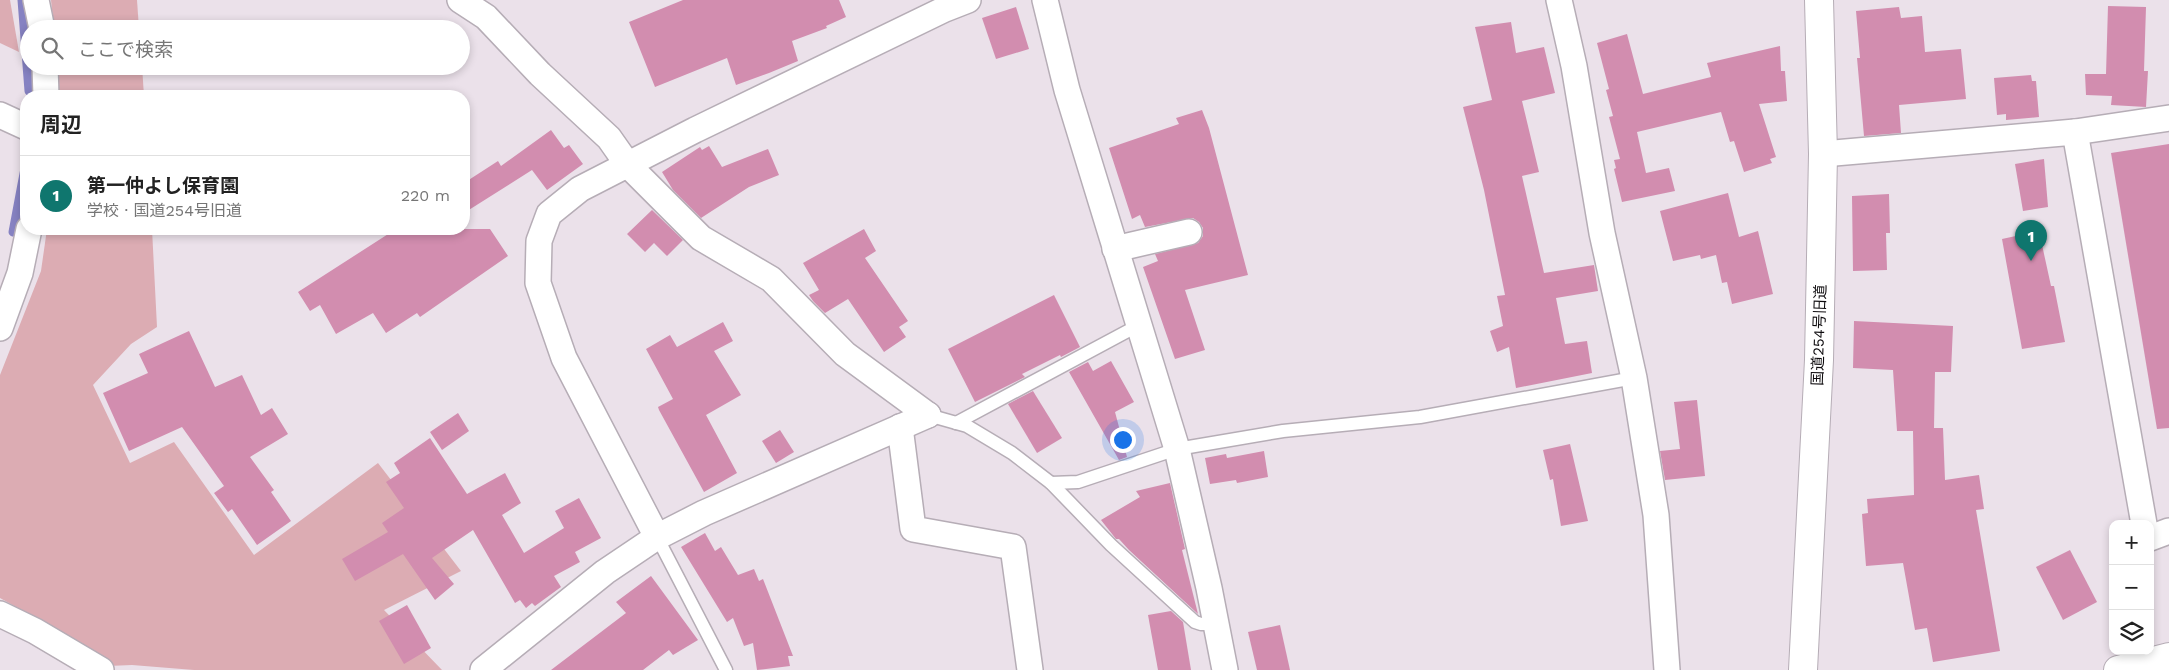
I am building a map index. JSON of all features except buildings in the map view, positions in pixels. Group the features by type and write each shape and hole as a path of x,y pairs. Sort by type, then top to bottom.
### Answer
{"main road":[{"name":"国道254号旧道","path":"1803,670 1820,360 1823,154 1819,0"},
{"path":"2118,670 2153,657"}],"street":[{"path":"36,0 40,20"},
{"path":"460,0 486,17 540,74 609,138 628,164 701,238 771,279 845,354 928,415 704,513 657,537 605,572 483,670"},
{"path":"657,537 564,358 538,284 539,241 549,214 580,189 628,164 945,9 968,0"},
{"path":"1045,0 1067,90 1177,449 1225,670"},
{"path":"1559,0 1574,66 1602,233 1634,378 1656,515 1667,670"},
{"path":"45,75 46,90"},
{"path":"0,115 20,124"},
{"path":"1823,154 2075,132 2169,118"},
{"path":"2075,132 2143,520"},
{"path":"1115,249 1189,232"},
{"path":"0,328 10,268 26,235"},
{"path":"900,428 913,529 1013,547 1030,670"},
{"path":"2154,537 2169,531"},
{"path":"0,614 35,631 101,670"}],"lane":[{"path":"956,424 1139,326"},
{"path":"1051,483 1078,482 1177,449 1283,431 1420,417 1634,378"},
{"path":"928,415 967,426 1012,453 1051,483 1111,545 1195,622 1216,624"},
{"path":"657,537 726,670"}],"shaded area":[{"path":"0,0 10,0 19,52 0,43"},
{"path":"51,0 137,0 138,20 53,20"},
{"path":"58,75 143,75 144,90 59,90"},
{"path":"46,235 152,235 157,327 131,344 93,385 130,463 174,442 254,555 378,463 461,571 384,610 442,670 194,670 132,665 108,666 65,634 0,598 0,375 41,271"}],"waterway":[{"path":"22,0 24,20"},
{"path":"28,75 29,90"},
{"path":"13,232 20,195"}],"place":[{"name":"第一仲よし保育園","path":"2031,261"}]}
